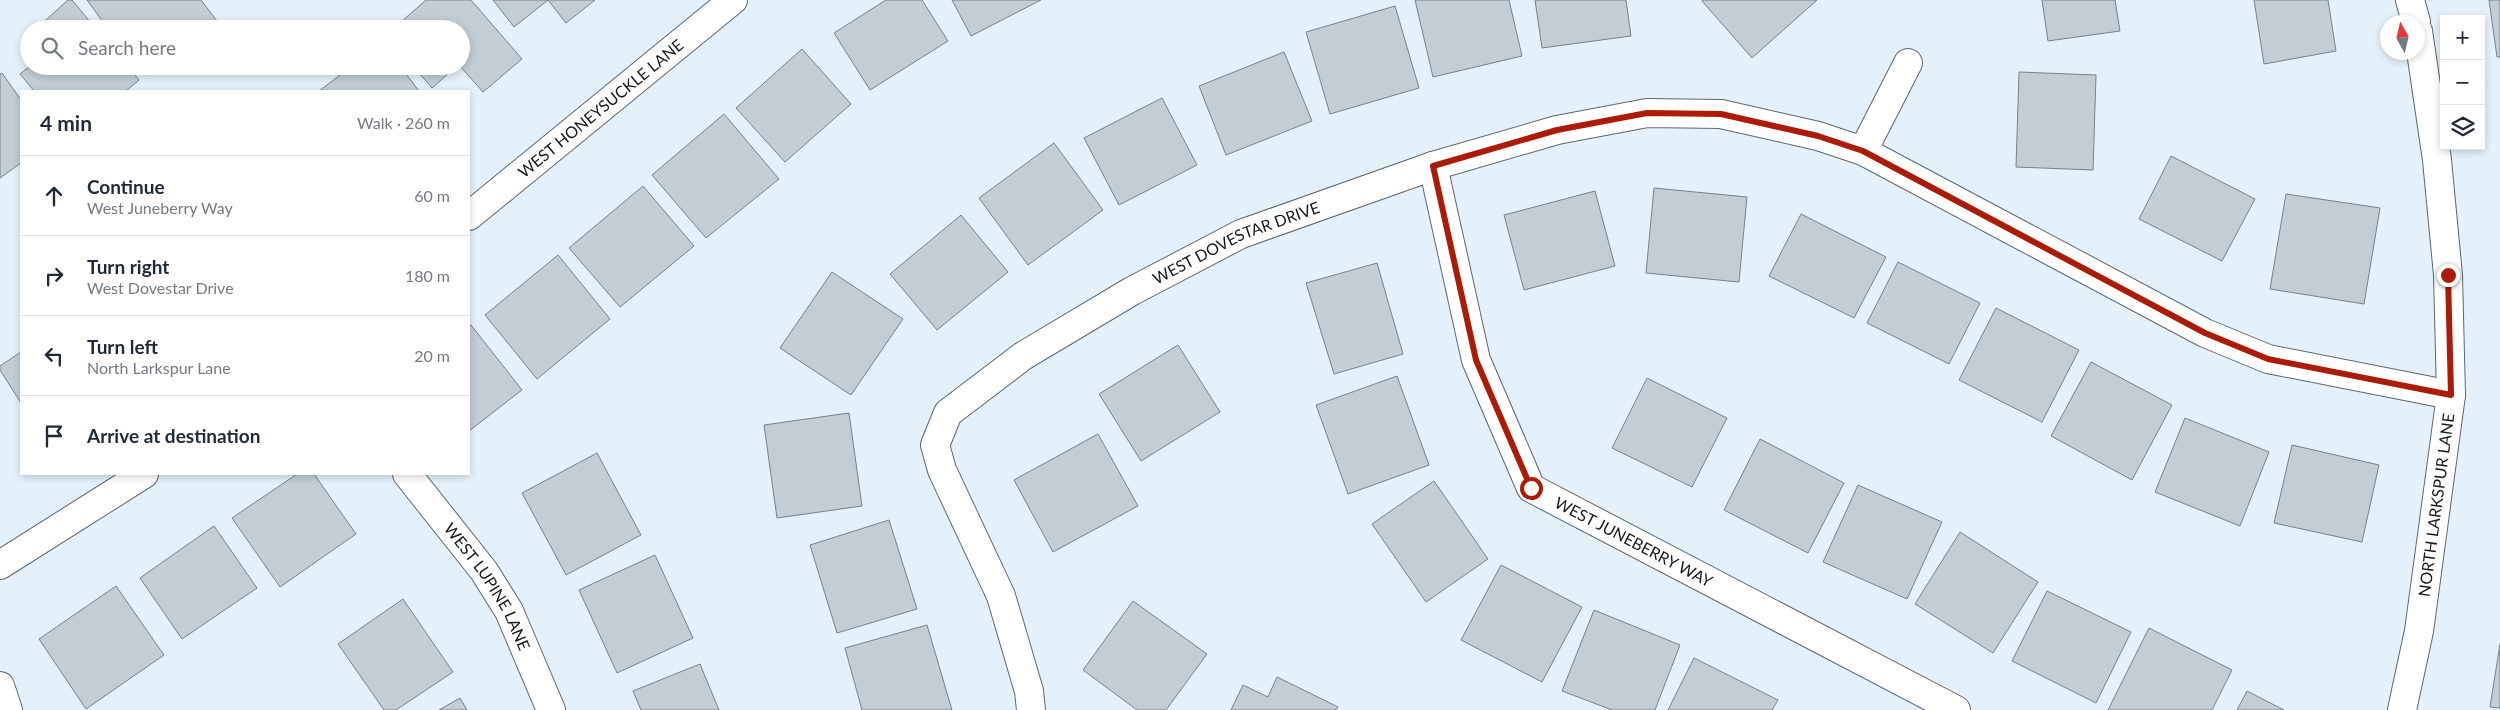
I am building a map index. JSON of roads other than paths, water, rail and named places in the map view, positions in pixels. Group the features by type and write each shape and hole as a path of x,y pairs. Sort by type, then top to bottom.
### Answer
{"street":[{"name":"WEST HONEYSUCKLE LANE","path":"470,215 733,0"},
{"path":"2410,0 2414,15"},
{"name":"NORTH LARKSPUR LANE","path":"2402,710 2418,631 2451,395 2448,275 2437,160 2422,60"},
{"path":"1863,151 1908,63"},
{"name":"WEST DOVESTAR DRIVE","path":"1031,710 1029,691 1001,596 942,470 935,445 948,413 1024,356 1132,291 1241,234 1433,166 1557,130 1647,113 1721,114 1818,136 1863,151 2214,336 2268,359 2451,395"},
{"name":"WEST JUNEBERRY WAY","path":"1433,166 1476,360 1531,488 1956,710"},
{"path":"0,565 142,475"},
{"name":"WEST LUPINE LANE","path":"408,475 484,570 509,611 551,710"},
{"path":"0,686 8,710"}]}
